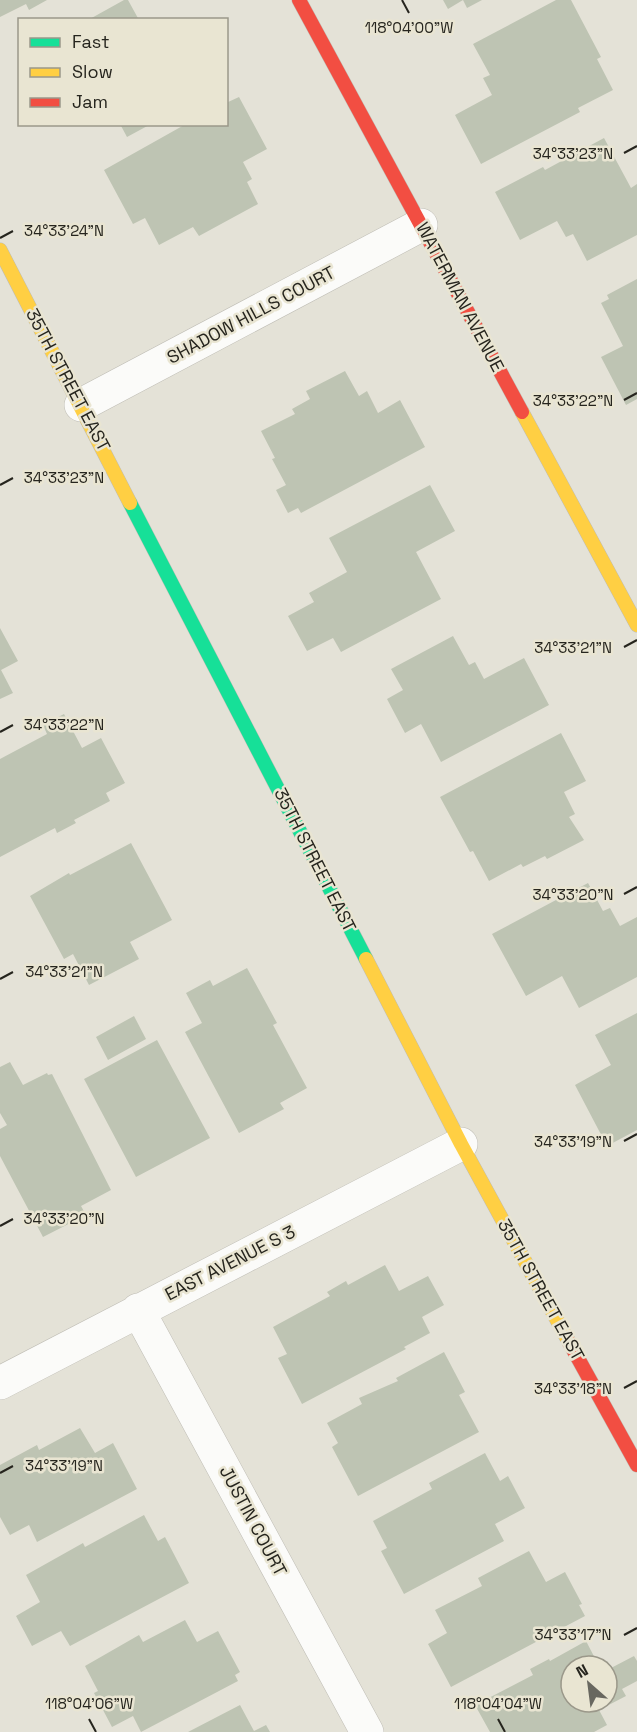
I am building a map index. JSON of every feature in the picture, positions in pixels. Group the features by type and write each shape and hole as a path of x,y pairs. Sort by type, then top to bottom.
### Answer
{"street":[{"name":"WATERMAN AVENUE","path":"299,0 637,625"},
{"name":"SHADOW HILLS COURT","path":"81,405 421,225"},
{"name":"35TH STREET EAST","path":"0,250 461,1144 637,1465"},
{"name":"EAST AVENUE S 3","path":"0,1383 461,1144"},
{"name":"JUSTIN COURT","path":"138,1310 367,1732"}],"building":[{"path":"0,0 47,0 29,10 26,4 0,17"},
{"path":"128,0 138,18 92,18"},
{"path":"443,0 463,0 448,9"},
{"path":"463,0 482,0 467,8"},
{"path":"556,0 571,0 601,57 597,59 613,90 578,108 580,112 481,164 455,115 492,95 483,78 490,75 473,44"},
{"path":"239,97 267,149 243,162 252,179 247,182 258,204 199,236 193,227 159,245 145,218 133,224 104,170 182,126 228,126 228,102"},
{"path":"121,126 147,126 127,137"},
{"path":"604,138 631,188 637,184 637,235 587,261 573,234 566,237 557,221 520,240 495,192 543,167 545,170"},
{"path":"637,279 637,399 626,405 601,357 623,346 601,303 609,299 607,295"},
{"path":"345,371 359,396 367,391 378,413 400,400 425,447 301,513 298,508 288,513 276,490 286,485 261,431 295,414 292,409 310,399 306,391"},
{"path":"430,485 455,531 416,552 441,599 341,652 333,638 307,651 288,616 314,602 309,593 347,572 329,538"},
{"path":"0,628 18,661 1,670 13,693 0,699"},
{"path":"453,636 469,665 475,662 484,679 524,658 549,705 441,762 421,724 405,733 387,699 403,690 391,669"},
{"path":"64,714 82,748 101,738 125,783 106,793 110,801 74,820 76,823 57,833 55,828 0,857 0,759 47,734 43,725"},
{"path":"561,733 586,781 564,792 575,814 569,817 584,840 547,859 545,856 523,867 521,864 489,881 440,797"},
{"path":"131,843 172,920 130,942 139,959 89,985 73,954 64,959 30,896 69,873 70,875"},
{"path":"588,883 603,911 610,908 620,926 637,917 637,977 579,1008 562,976 526,996 492,934"},
{"path":"247,968 277,1023 273,1025 307,1088 280,1103 284,1109 239,1133 185,1032 202,1023 186,993 210,980 213,986"},
{"path":"637,1013 637,1130 607,1146 575,1085 611,1065 595,1035"},
{"path":"134,1016 146,1039 108,1060 96,1037"},
{"path":"157,1040 210,1138 136,1177 84,1079"},
{"path":"10,1062 23,1085 47,1073 52,1074 111,1190 81,1206 86,1215 43,1237 0,1156 0,1129 7,1125 0,1113 0,1067"},
{"path":"385,1265 399,1291 428,1276 444,1305 422,1317 430,1333 404,1347 406,1349 302,1404 278,1358 287,1354 273,1327 330,1296 327,1292 346,1281 348,1285"},
{"path":"444,1352 465,1392 459,1395 479,1432 358,1496 332,1447 338,1443 327,1423 362,1404 359,1398 398,1381 396,1378"},
{"path":"80,1428 95,1453 113,1443 137,1489 37,1542 29,1525 10,1535 0,1517 0,1465 37,1445 39,1450"},
{"path":"485,1453 500,1481 508,1476 525,1508 495,1524 504,1541 404,1594 381,1551 387,1548 373,1521 432,1489 429,1483"},
{"path":"144,1515 158,1541 165,1537 189,1583 70,1646 61,1631 32,1646 16,1616 40,1602 26,1575 83,1543 85,1547"},
{"path":"529,1551 546,1582 565,1572 582,1604 579,1605 585,1616 451,1687 428,1644 447,1633 435,1610 482,1586 478,1578"},
{"path":"185,1620 197,1642 218,1631 240,1672 235,1675 238,1681 141,1732 133,1716 112,1727 94,1693 98,1691 85,1666 139,1635 143,1642"},
{"path":"586,1641 593,1654 563,1654"},
{"path":"559,1656 559,1714 601,1714 607,1725 594,1732 490,1732 475,1705 533,1675 530,1669 549,1659 550,1661"},
{"path":"634,1656 637,1661 637,1681 622,1689 626,1696 619,1700 619,1664"},
{"path":"240,1705 254,1731 266,1725 270,1732 188,1732"}],"traffic: fast":[{"path":"130,503 366,959"}],"traffic: slow":[{"path":"0,250 130,503"},
{"path":"522,412 637,625"},
{"path":"366,959 461,1144 569,1342"}],"traffic: jam":[{"path":"299,0 522,412"},
{"path":"569,1342 637,1465"}]}
